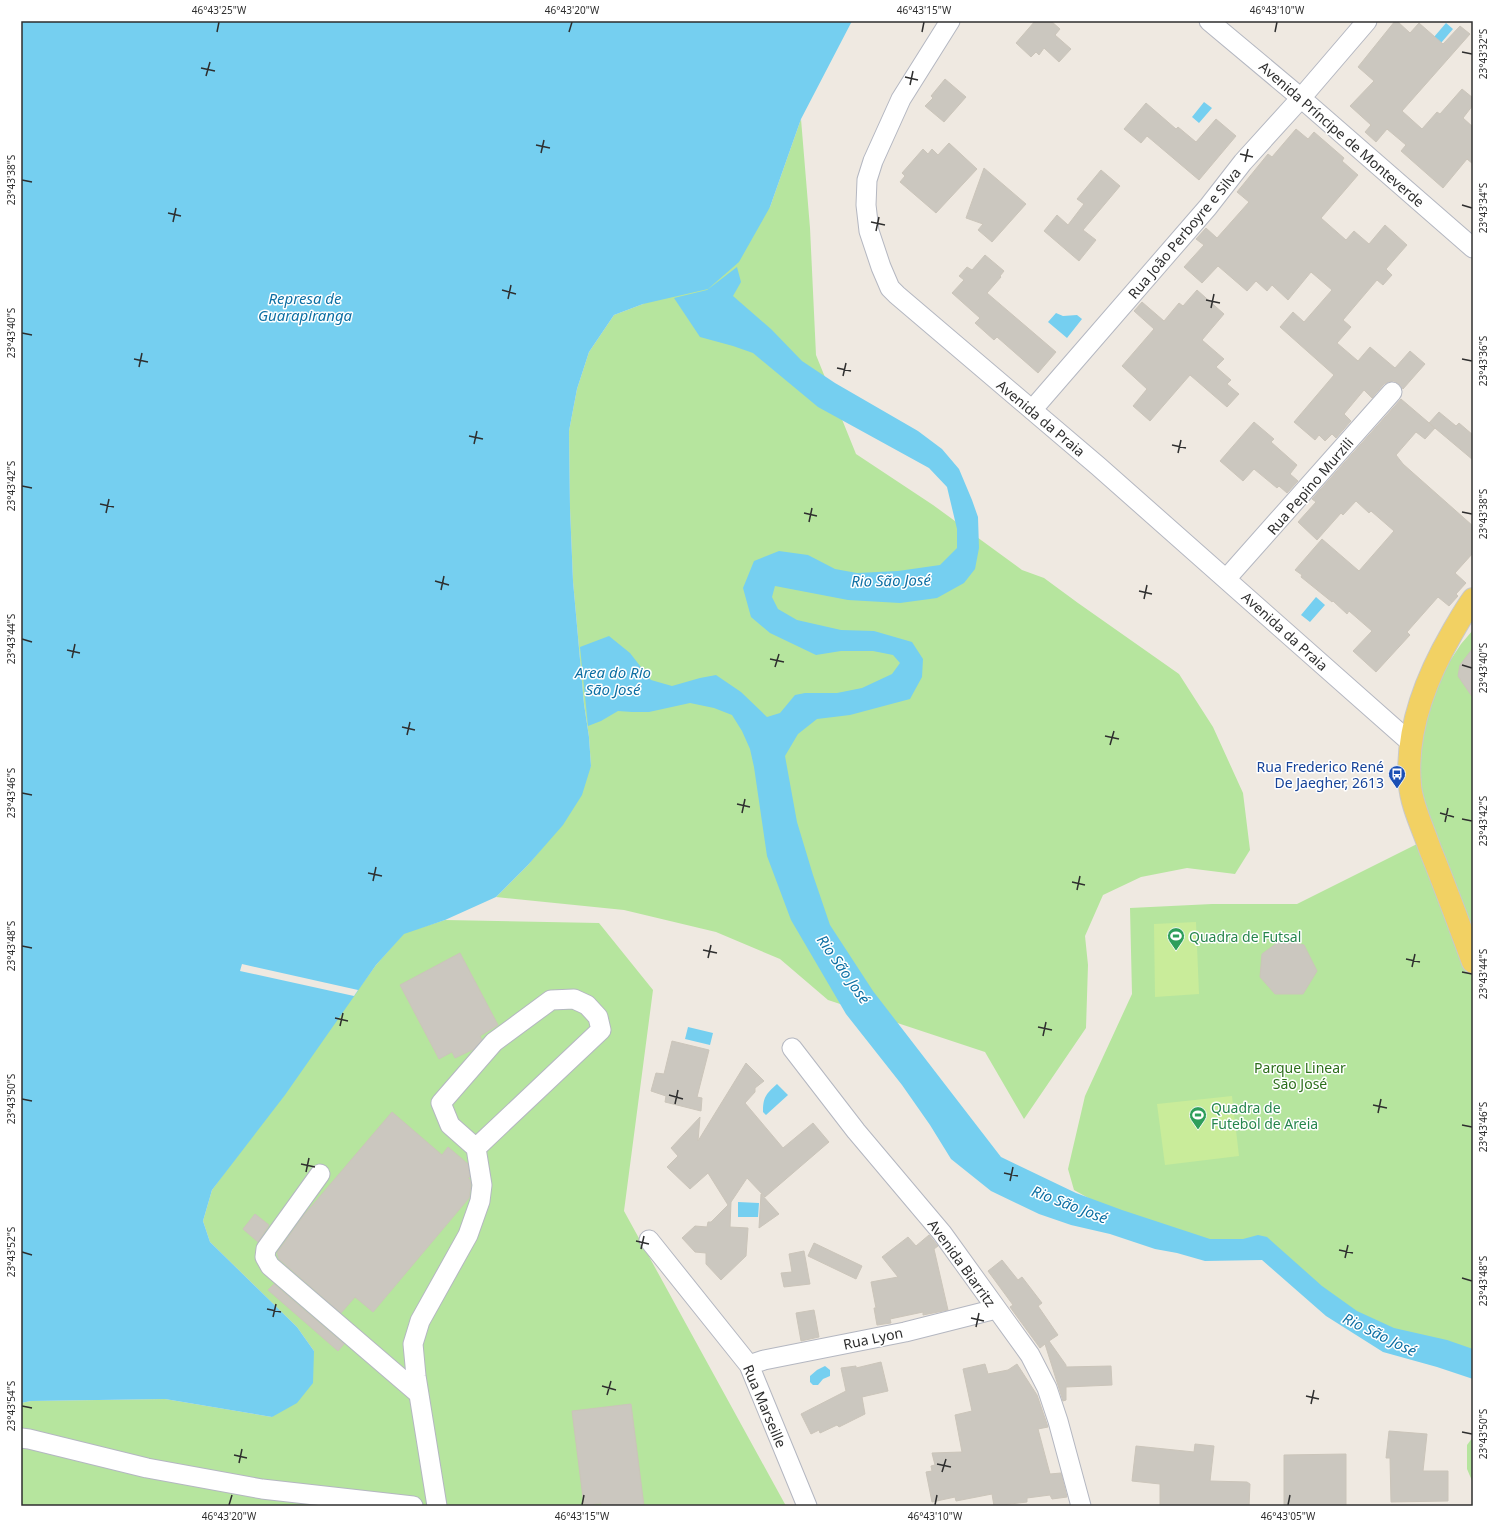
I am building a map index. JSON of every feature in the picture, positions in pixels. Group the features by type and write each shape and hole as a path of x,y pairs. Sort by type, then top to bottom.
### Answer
{"main road":[{"path":"1473,599 1466,608 1442,650 1433,670 1415,719 1409,766 1411,791 1426,839 1473,962"}],"street":[{"name":"Avenida da Praia","path":"950,21 901,99 873,161 867,180 866,205 870,230 881,267 890,288 1226,579 1411,743"},
{"name":"Avenida Príncipe de Monteverde","path":"1209,21 1302,98 1473,248"},
{"name":"Rua João Perboyre e Silva","path":"1032,410 1208,207 1243,162 1302,98 1328,65 1367,21"},
{"name":"Rua Pepino Murzili","path":"1226,579 1392,392"},
{"path":"437,1506 419,1394 413,1344 420,1321 468,1235 480,1201 482,1185 476,1148 450,1124 441,1102 494,1042 538,1008 551,1000 574,999 587,1005 598,1017 601,1030 476,1148"},
{"name":"Avenida Biarritz","path":"792,1048 856,1131 942,1233 969,1268 996,1309 1030,1355 1047,1388 1058,1420 1081,1506"},
{"path":"320,1174 266,1249 265,1257 270,1266 419,1394"},
{"name":"Rua Marseille","path":"649,1240 749,1365 806,1506"},
{"name":"Rua Lyon","path":"749,1365 764,1360 905,1332 996,1309"},
{"path":"21,1438 147,1468 262,1490 413,1506"}],"green space":[{"path":"801,119 810,228 816,355 856,454 933,505 1022,570 1044,578 1179,674 1213,727 1243,793 1250,850 1235,874 1187,868 1141,877 1103,895 1085,936 1088,965 1086,1028 1024,1119 985,1052 828,1000 780,959 716,932 624,910 496,897 528,865 542,848 591,766 573,581 569,431 577,389 589,352 614,315 643,304 770,207"},
{"path":"1473,630 1473,941 1418,790 1413,738 1442,673 1461,644"},
{"name":"Parque Linear São José","path":"1423,841 1473,976 1473,1368 1352,1318 1265,1243 1225,1245 1101,1205 1074,1190 1068,1169 1085,1096 1132,994 1130,908 1212,904 1297,904"},
{"path":"445,920 599,923 653,990 624,1211 786,1506 21,1506 21,1403 31,1401 165,1399 272,1417 314,1351 297,1327 210,1242 203,1221 212,1190 376,965 404,933"},
{"name":"Quadra de Futsal","path":"1196,922 1199,994 1155,997 1154,924"},
{"name":"Quadra de Futebol de Areia","path":"1232,1096 1239,1156 1165,1165 1157,1104"},
{"path":"1473,1437 1473,1483 1467,1469 1467,1445"}],"water":[{"name":"Represa de Guarapiranga","path":"21,21 852,21 801,119 770,207 739,262 708,289 643,304 614,315 589,352 577,389 569,431 573,581 591,766 582,795 563,825 528,865 496,897 445,920 404,934 376,965 285,1095 212,1190 203,1221 210,1242 297,1327 314,1351 313,1383 297,1403 272,1417 165,1399 31,1401 21,1403"},
{"path":"1446,23 1453,29 1441,43 1434,37"},
{"path":"1204,102 1212,108 1199,123 1192,117"},
{"name":"Area do Rio São José","path":"737,267 741,282 733,296 771,329 802,361 835,383 918,431 942,449 959,469 978,517 979,548 975,569 964,583 937,598 900,603 848,600 775,586 772,597 778,609 797,620 841,630 874,631 912,642 923,659 922,677 910,699 850,715 817,719 798,734 785,756 797,822 830,925 873,991 1001,1157 1076,1193 1210,1239 1243,1239 1258,1235 1267,1237 1322,1286 1357,1311 1394,1328 1447,1340 1473,1349 1473,1379 1383,1352 1326,1316 1262,1260 1205,1261 1177,1253 1155,1249 1110,1234 1071,1225 1039,1214 991,1191 951,1159 930,1125 902,1085 846,1014 791,920 767,856 750,749 742,731 732,715 714,708 690,703 649,712 618,711 601,721 588,726 580,647 609,636 630,653 651,680 672,686 716,675 741,692 767,717 780,713 795,695 805,693 837,693 862,688 892,674 900,663 893,655 873,651 841,651 816,655 770,633 751,617 743,588 754,561 779,551 808,555 835,569 857,573 898,571 940,565 957,548 957,529 947,487 929,468 818,407 753,353 700,337 674,298 707,290"},
{"path":"1056,313 1063,316 1077,315 1082,319 1067,338 1048,322"},
{"path":"1316,597 1325,605 1310,622 1301,615"},
{"path":"688,1027 713,1033 710,1045 685,1039"},
{"path":"777,1084 788,1095 766,1115 763,1112 765,1099 768,1093"},
{"path":"738,1202 759,1203 758,1217 738,1217"},
{"path":"825,1366 830,1370 830,1376 823,1379 818,1385 813,1385 810,1382 810,1376"}],"pier":[{"path":"242,964 358,990 354,996 240,971"}],"building":[{"path":"1035,21 1051,21 1060,29 1055,35 1071,49 1059,62 1044,48 1039,55 1036,52 1031,57 1016,43"},
{"path":"1395,21 1397,21 1410,33 1419,23 1443,44 1460,26 1470,34 1402,111 1422,129 1437,112 1440,114 1462,89 1473,98 1473,105 1463,118 1473,127 1473,164 1467,159 1443,188 1401,151 1406,145 1387,129 1376,142 1365,132 1371,125 1350,106 1374,81 1358,67"},
{"path":"945,79 966,97 944,122 925,106 933,98 931,96"},
{"path":"1146,103 1176,129 1178,127 1196,142 1216,119 1236,136 1199,180 1147,136 1141,143 1124,129"},
{"path":"1296,129 1308,139 1314,132 1344,158 1342,161 1358,175 1321,218 1346,240 1354,231 1369,244 1385,225 1407,245 1386,269 1392,275 1383,285 1377,280 1343,320 1351,327 1337,343 1358,361 1370,347 1395,368 1410,351 1425,364 1403,389 1394,381 1384,384 1372,398 1364,390 1344,414 1351,421 1336,438 1332,434 1325,441 1319,435 1315,440 1294,422 1334,375 1280,327 1293,312 1304,322 1332,290 1311,272 1288,300 1272,285 1267,291 1256,281 1247,291 1218,266 1202,283 1184,267 1204,245 1196,239 1206,228 1217,238 1249,202 1237,192 1268,154 1272,157"},
{"path":"949,143 977,169 936,213 900,182 905,176 902,173 923,149 928,154 932,149 938,155"},
{"path":"984,168 1026,204 992,242 978,230 983,224 966,218"},
{"path":"1101,170 1120,186 1083,230 1096,240 1079,261 1044,231 1057,215 1068,225 1084,204 1077,199"},
{"path":"985,255 1004,271 1000,276 1001,277 987,293 1056,352 1038,373 997,337 994,340 975,323 980,318 952,293 964,280 959,276 967,267 972,270"},
{"path":"1197,290 1224,314 1202,340 1224,359 1216,367 1231,380 1227,384 1239,394 1227,407 1190,375 1150,421 1133,406 1147,389 1122,366 1154,329 1134,311 1142,302 1164,321 1179,303 1183,306"},
{"path":"1401,399 1435,428 1425,439 1416,432 1396,455 1403,464 1473,526 1473,553 1455,573 1466,583 1456,594 1458,596 1449,606 1438,597 1407,632 1410,635 1376,672 1353,651 1372,631 1349,611 1347,614 1333,601 1332,602 1301,577 1302,575 1295,570 1322,539 1359,571 1394,531 1371,511 1369,513 1356,501 1343,515 1341,513 1317,540 1298,522 1316,502 1312,499"},
{"path":"1439,412 1456,426 1459,423 1473,435 1473,460 1429,423"},
{"path":"1254,422 1274,439 1271,442 1297,465 1290,474 1298,481 1287,493 1279,486 1277,488 1254,469 1243,481 1220,461"},
{"path":"1473,648 1473,698 1458,676 1460,665"},
{"path":"1281,940 1304,945 1317,971 1303,994 1275,994 1260,977 1262,954"},
{"path":"460,953 498,1025 480,1036 482,1040 474,1049 455,1058 452,1052 439,1059 400,985"},
{"path":"672,1041 709,1050 697,1097 702,1098 701,1111 665,1102 666,1096 651,1091 656,1073 664,1074"},
{"path":"746,1063 764,1081 755,1088 755,1092 745,1103 783,1148 813,1123 829,1142 765,1197 747,1178 731,1202 730,1227 748,1228 746,1256 721,1280 706,1264 706,1253 695,1252 682,1238 695,1226 707,1227 708,1222 711,1222 728,1205 708,1173 690,1189 667,1167 678,1156 671,1148 700,1117 698,1141"},
{"path":"392,1112 442,1155 448,1147 468,1164 470,1177 468,1178 471,1185 469,1198 373,1312 355,1297 341,1313 279,1259 277,1253 304,1215"},
{"path":"761,1194 779,1214 759,1228"},
{"path":"255,1214 269,1225 258,1242 243,1229"},
{"path":"929,1235 938,1246 934,1249 948,1310 923,1315 923,1312 890,1319 891,1323 877,1325 874,1308 876,1308 871,1282 898,1277 882,1257 908,1237 916,1246"},
{"path":"814,1243 862,1266 856,1279 808,1256"},
{"path":"804,1251 810,1284 784,1287 781,1273 792,1272 789,1254"},
{"path":"1002,1260 1018,1280 1022,1277 1042,1303 1038,1306 1058,1335 1049,1341 1066,1367 1111,1366 1112,1385 1066,1387 1066,1400 1063,1401 1045,1344 1040,1348 1010,1307 1013,1305 988,1271"},
{"path":"274,1284 344,1344 338,1351 268,1290"},
{"path":"814,1310 819,1337 801,1341 796,1313"},
{"path":"881,1362 888,1391 862,1397 865,1414 839,1427 837,1425 820,1433 819,1430 811,1434 801,1414 846,1391 841,1368 856,1366 856,1368"},
{"path":"985,1364 988,1374 1008,1370 1017,1364 1037,1395 1048,1427 1038,1429 1050,1474 1061,1473 1067,1497 1052,1499 1050,1495 1027,1498 1027,1502 994,1506 992,1494 956,1501 955,1497 932,1502 926,1472 932,1471 931,1466 935,1465 932,1453 962,1452 955,1415 972,1411 963,1369"},
{"path":"631,1404 644,1506 601,1506 601,1503 584,1506 572,1411"},
{"path":"1389,1431 1427,1434 1423,1471 1448,1471 1448,1501 1391,1502 1390,1458 1386,1458"},
{"path":"1195,1444 1214,1446 1210,1481 1247,1482 1250,1484 1249,1506 1160,1506 1160,1484 1132,1481 1136,1446 1194,1452"},
{"path":"1346,1454 1346,1506 1284,1506 1284,1455"}],"place":[{"name":"Rua Frederico René De Jaegher, 2613","path":"1397,789"},
{"name":"Quadra de Futsal","path":"1176,951"},
{"name":"Quadra de Futebol de Areia","path":"1198,1130"}],"water label":[{"name":"Rio São José","path":"891,580"},
{"name":"Rio São José","path":"844,969"},
{"name":"Rio São José","path":"1070,1204"},
{"name":"Rio São José","path":"1380,1334"}]}
